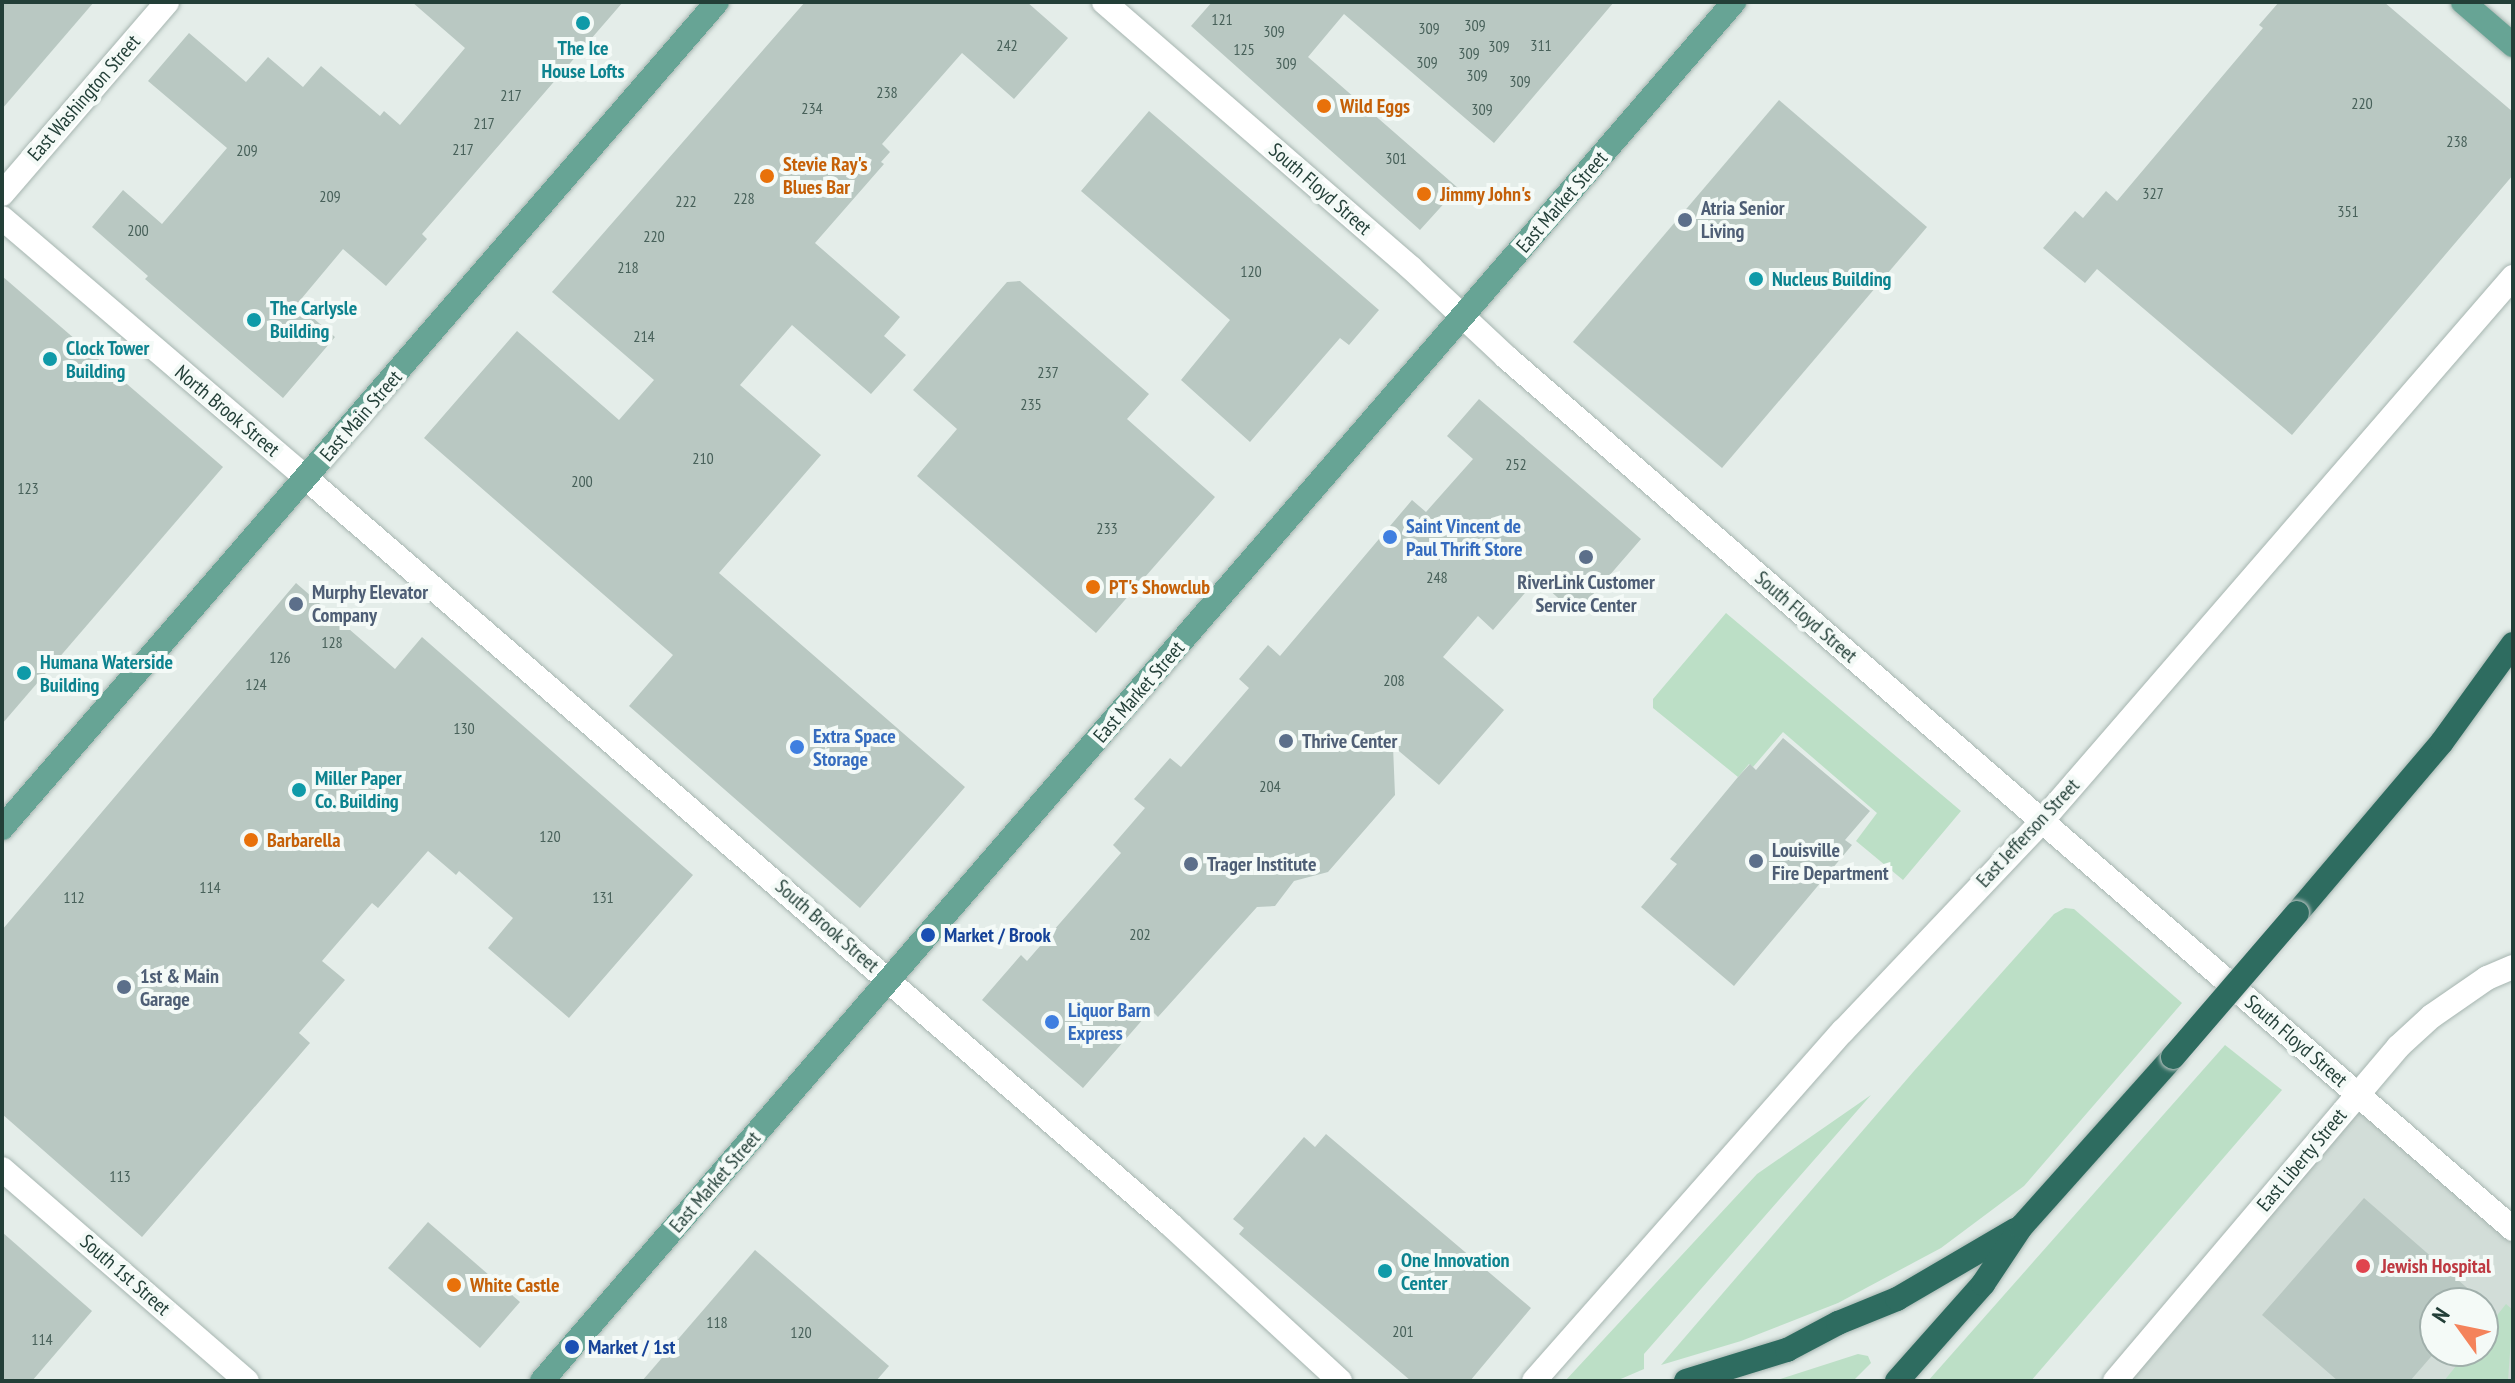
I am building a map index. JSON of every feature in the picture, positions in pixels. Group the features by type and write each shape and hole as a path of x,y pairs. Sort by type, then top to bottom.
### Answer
{"highway":[{"path":"1897,1381 1983,1284 2021,1227 2173,1057 2442,742 2513,644"},
{"path":"1686,1381 1787,1350 1838,1323 1897,1299 2021,1227"}],"main road":[{"name":"East Main Street","path":"2,828 717,2"},
{"name":"East Market Street","path":"542,1381 1734,2"},
{"path":"2463,2 2513,45"}],"street":[{"name":"East Washington Street","path":"2,194 167,2"},
{"name":"South Floyd Street","path":"1104,2 1411,268 1461,318 2513,1229"},
{"name":"North Brook Street","path":"2,218 306,478"},
{"name":"East Jefferson Street","path":"1534,1381 1843,1031 2042,821 2513,277"},
{"name":"South Brook Street","path":"306,478 1171,1225 1340,1381"},
{"name":"East Liberty Street","path":"2115,1381 2398,1047 2432,1016 2487,978 2513,967"},
{"name":"South 1st Street","path":"2,1169 247,1381"}],"shaded area":[{"name":"Jewish Hospital","path":"2357,1094 2513,1229 2513,1381 2115,1381"}],"green space":[{"path":"1726,613 1961,811 1903,880 1856,841 1877,813 1783,732 1753,767 1749,764 1738,777 1653,708 1653,699"},
{"path":"2065,908 2074,909 2182,1003 2024,1186 1941,1248 1838,1303 1741,1341 1661,1365 1914,1071 2054,914"},
{"path":"2225,1045 2282,1090 2031,1381 1928,1381"},
{"path":"1871,1095 1644,1354 1644,1369 1616,1381 1565,1381 1757,1174"},
{"path":"2506,1304 2513,1310 2508,1381 2444,1381 2455,1367 2499,1367 2499,1313"},
{"path":"1858,1354 1868,1356 1871,1363 1853,1381 1774,1381"}],"building":[{"path":"2,2 94,2 2,109"},
{"path":"412,2 623,2 422,234 427,239 386,286 343,249 297,304 335,337 283,398 145,279 148,276 92,227 123,190 162,224 227,148 148,81 189,33 246,82 268,57 303,87 321,66 380,116 384,111 400,125 465,48"},
{"path":"805,2 1027,2 1068,38 1014,99 962,53 882,144 890,152 881,162 884,164 815,243 900,317 884,336 906,355 871,394 792,325 740,385 821,455 719,573 965,787 860,908 629,706 673,655 424,438 517,331 619,420 654,380 552,292"},
{"path":"1212,2 1614,2 1494,143 1344,14 1308,57 1458,188 1420,230 1191,26"},
{"path":"2279,2 2384,2 2513,112 2513,175 2292,435 2097,269 2085,283 2043,248 2075,211 2083,218 2106,191 2117,201 2263,28 2259,25"},
{"name":"Nucleus Building","path":"1779,100 1927,227 1722,468 1573,342"},
{"path":"1149,111 1379,310 1349,345 1340,338 1250,442 1181,380 1230,320 1081,191"},
{"name":"Clock Tower Building","path":"2,276 223,467 2,724"},
{"path":"1020,281 1149,394 1127,419 1215,497 1096,633 917,476 957,429 913,390 1007,282"},
{"path":"1479,399 1641,539 1576,614 1537,579 1493,630 1478,616 1443,657 1504,710 1439,785 1393,746 1395,795 1328,872 1294,881 1275,906 1257,907 1158,1017 1151,1010 1083,1088 982,1000 1021,955 1027,961 1121,853 1113,845 1145,808 1134,799 1170,758 1181,767 1249,688 1239,679 1268,645 1280,656 1412,500 1426,512 1473,459 1447,436"},
{"path":"296,583 395,669 422,637 693,875 569,1018 488,948 513,918 459,871 456,875 428,851 378,908 372,903 322,961 345,980 299,1033 310,1043 142,1237 2,1114 2,930"},
{"name":"Louisville Fire Department","path":"1783,738 1870,811 1845,840 1852,845 1734,986 1641,907 1677,864 1670,859 1738,777 1750,764 1756,770"},
{"name":"One Innovation Center","path":"1326,1134 1531,1308 1470,1381 1411,1381 1239,1234 1244,1228 1233,1219 1304,1137 1315,1147"},
{"path":"2364,1198 2466,1287 2419,1287 2419,1367 2422,1367 2410,1381 2338,1381 2262,1315"},
{"name":"White Castle","path":"428,1222 520,1302 480,1348 388,1268"},
{"path":"2,1232 92,1311 32,1381 2,1381"},
{"path":"755,1250 889,1366 876,1381 642,1381"}],"place":[{"name":"The Ice House Lofts","path":"583,23"},
{"name":"Wild Eggs","path":"1324,106"},
{"name":"Stevie Ray's Blues Bar","path":"767,176"},
{"name":"Jimmy John's","path":"1424,194"},
{"name":"Atria Senior Living","path":"1685,220"},
{"name":"Nucleus Building","path":"1756,279"},
{"name":"The Carlysle Building","path":"254,320"},
{"name":"Clock Tower Building","path":"50,359"},
{"name":"Saint Vincent de Paul Thrift Store","path":"1390,537"},
{"name":"RiverLink Customer Service Center","path":"1586,557"},
{"name":"PT's Showclub","path":"1093,587"},
{"name":"Murphy Elevator Company","path":"296,604"},
{"name":"Humana Waterside Building","path":"24,673"},
{"name":"Thrive Center","path":"1286,741"},
{"name":"Extra Space Storage","path":"797,747"},
{"name":"Miller Paper Co. Building","path":"299,790"},
{"name":"Barbarella","path":"251,840"},
{"name":"Louisville Fire Department","path":"1756,861"},
{"name":"Trager Institute","path":"1191,864"},
{"name":"Market / Brook","path":"928,935"},
{"name":"1st & Main Garage","path":"124,987"},
{"name":"Liquor Barn Express","path":"1052,1022"},
{"name":"Jewish Hospital","path":"2363,1266"},
{"name":"One Innovation Center","path":"1385,1271"},
{"name":"White Castle","path":"454,1285"},
{"name":"Market / 1st","path":"572,1347"}]}
